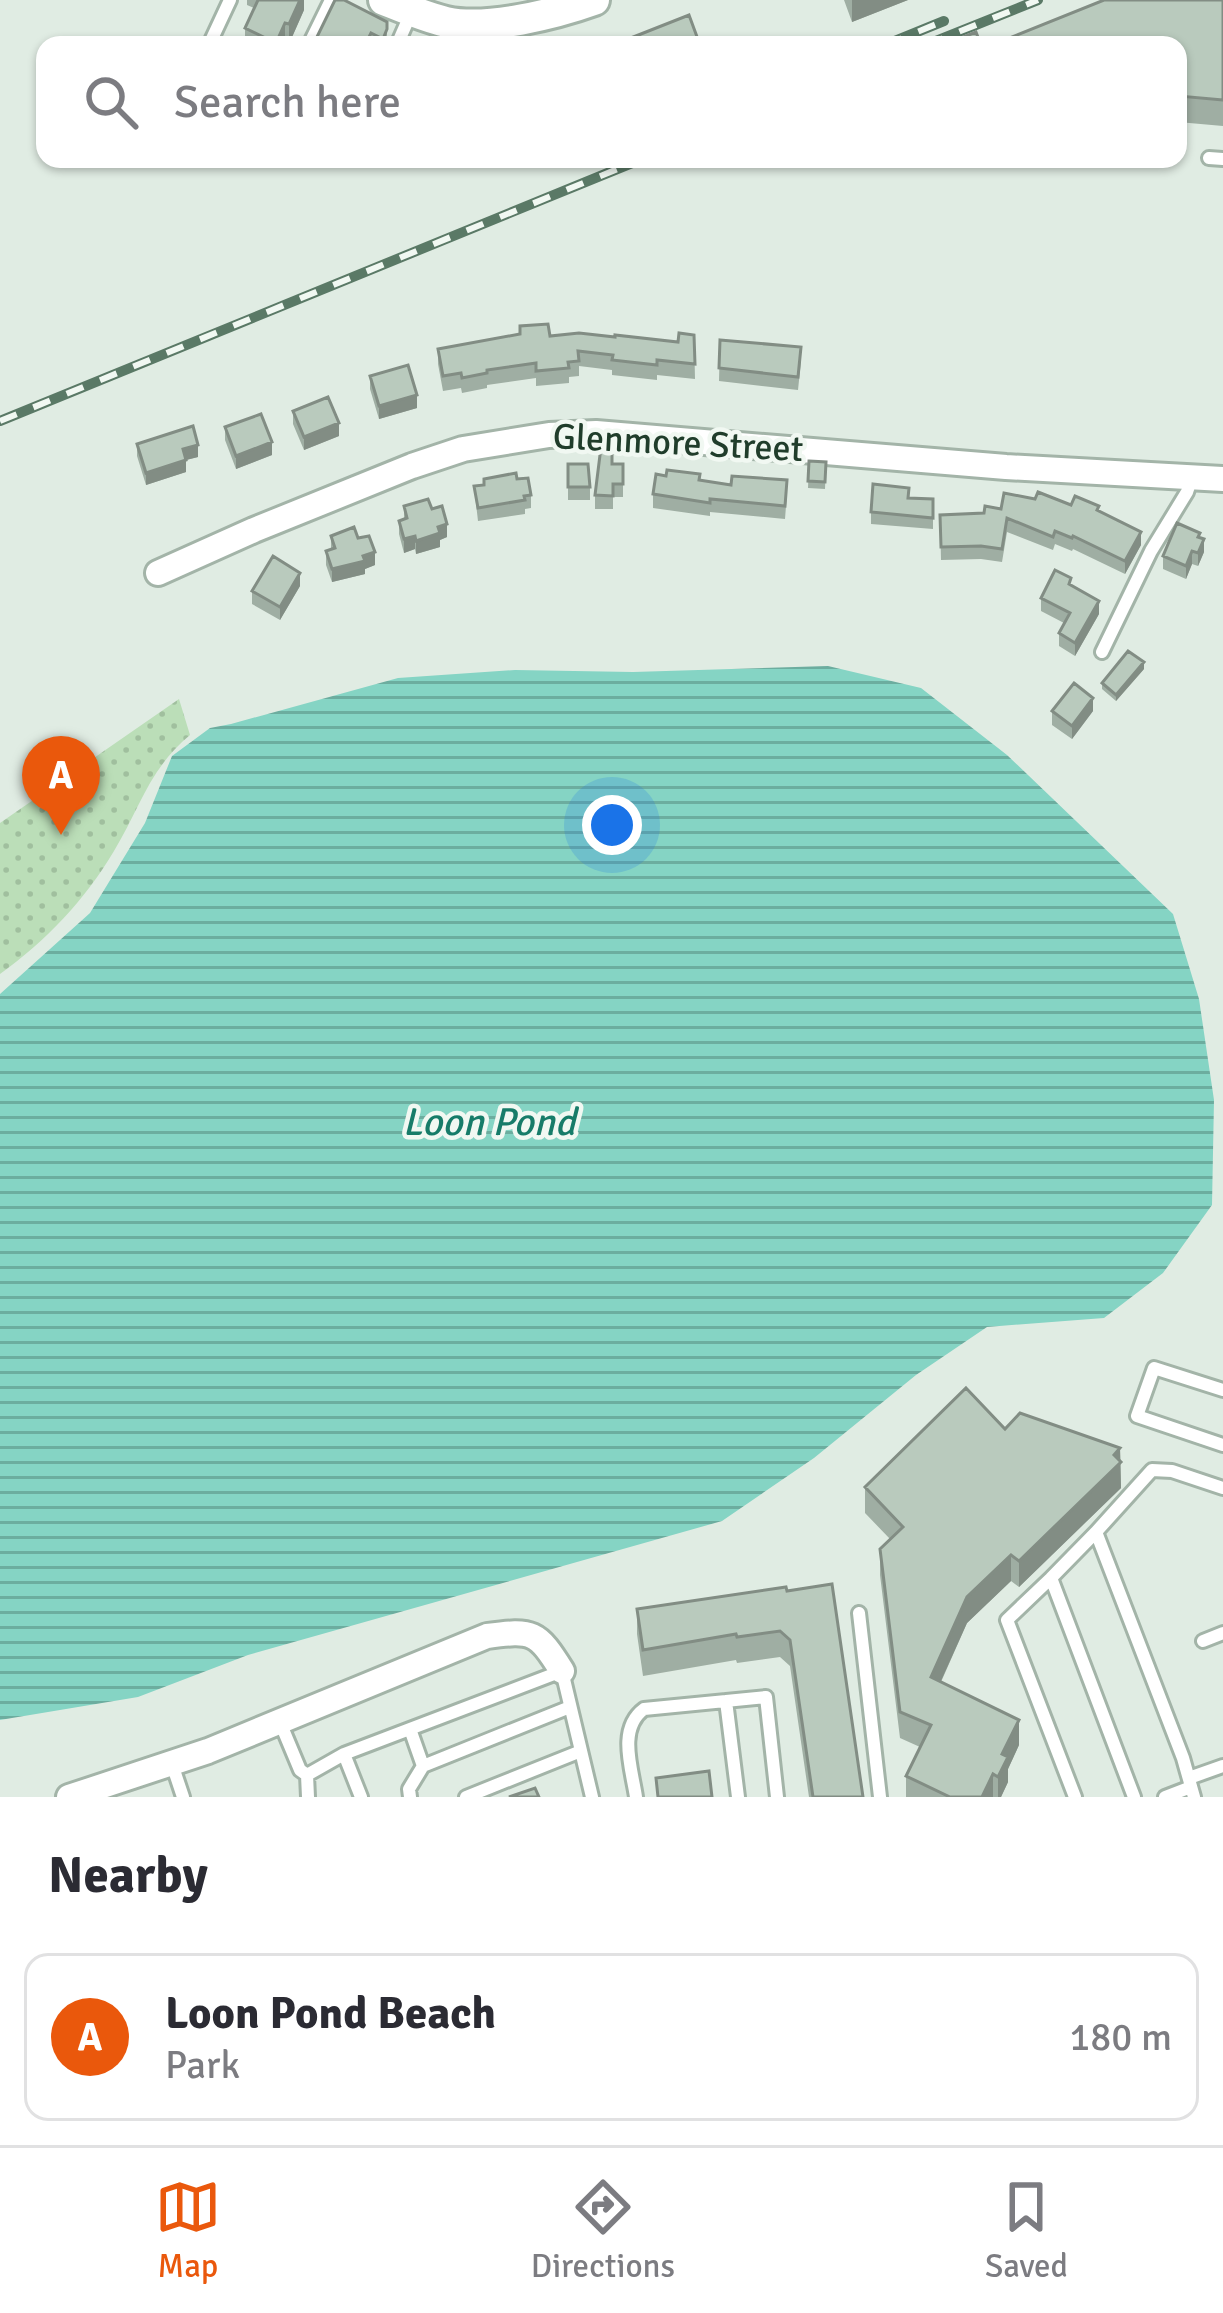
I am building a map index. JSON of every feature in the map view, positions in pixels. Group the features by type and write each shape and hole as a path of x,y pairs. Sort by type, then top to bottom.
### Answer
{"street":[{"path":"398,5 450,23 511,22 594,0"},
{"name":"Glenmore Street","path":"158,573 412,466 463,449 549,435 596,433 1006,467 1223,479"},
{"path":"69,1797 280,1722 487,1636 521,1632 544,1641 562,1671"}],"lane":[{"path":"212,36 230,0"},
{"path":"313,36 331,0"},
{"path":"398,5 398,36"},
{"path":"1102,652 1192,477"},
{"path":"1223,1390 1154,1368 1137,1416 1223,1444"},
{"path":"1075,1797 1006,1620 1152,1470 1172,1471 1223,1488"},
{"path":"1096,1532 1191,1787"},
{"path":"1051,1578 1134,1797"},
{"path":"859,1613 880,1797"},
{"path":"1204,1641 1223,1633"},
{"path":"307,1774 344,1754 562,1671 592,1797"},
{"path":"636,1797 628,1737 636,1715 644,1709 766,1697 777,1797"},
{"path":"726,1701 737,1797"},
{"path":"410,1797 409,1789 423,1766 571,1707"},
{"path":"280,1722 300,1770 307,1774"},
{"path":"410,1729 423,1766"},
{"path":"466,1797 581,1751"},
{"path":"344,1754 362,1797"},
{"path":"171,1763 183,1797"},
{"path":"1165,1797 1223,1766"},
{"path":"307,1774 308,1797"}],"green space":[{"path":"179,699 190,735 155,775 103,869 49,934 0,974 0,823"}],"water":[{"name":"Loon Pond","path":"828,666 921,688 1007,755 1173,914 1199,999 1214,1100 1212,1205 1163,1273 1104,1318 987,1327 722,1521 248,1655 138,1697 0,1720 0,994 90,913 145,823 172,756 210,728 398,678 515,670"}],"building":[{"path":"258,0 300,0 279,36 262,36 245,28"},
{"path":"335,0 387,22 384,36 317,36"},
{"path":"1104,0 1223,0 1223,100 1187,97 1187,36 1014,36"},
{"path":"689,15 697,36 636,36"},
{"path":"548,324 550,336 579,333 678,342 679,333 694,335 695,364 612,360 613,355 578,351 579,361 568,362 569,368 536,371 536,363 462,378 461,373 443,376 438,349 520,334 520,326"},
{"path":"720,340 801,347 798,377 719,368"},
{"path":"408,365 417,395 379,406 370,376"},
{"path":"328,397 339,423 304,437 293,411"},
{"path":"261,414 272,442 236,456 225,427"},
{"path":"193,426 198,445 183,449 186,460 146,473 137,444"},
{"path":"602,439 612,440 612,464 623,464 623,484 613,484 613,496 595,495"},
{"path":"809,461 826,462 825,482 808,481"},
{"path":"568,464 588,464 590,487 568,487"},
{"path":"667,470 700,474 699,480 731,485 732,476 787,480 785,506 710,499 710,503 653,494 656,474 666,476"},
{"path":"516,473 517,479 528,478 531,495 478,508 474,486 484,485 484,479"},
{"path":"873,484 909,488 908,498 933,499 933,518 871,512"},
{"path":"1038,492 1071,505 1075,496 1141,532 1125,561 1073,536 1055,531 1053,537 1007,518 1002,549 941,547 940,515 984,513 985,506 1001,509 1004,493 1035,499"},
{"path":"428,499 432,509 442,506 447,524 438,527 440,533 416,541 415,536 404,539 399,521 407,518 404,506"},
{"path":"1177,523 1204,539 1186,566 1163,556"},
{"path":"354,527 358,538 369,536 375,552 363,556 365,561 332,569 326,551 335,548 331,536"},
{"path":"273,556 300,573 280,607 252,591"},
{"path":"1055,570 1099,601 1075,643 1059,633 1070,613 1041,598"},
{"path":"1128,651 1144,662 1116,695 1102,683"},
{"path":"1074,683 1093,698 1072,726 1052,711"},
{"path":"966,1388 1005,1429 1020,1413 1120,1448 1114,1455 1121,1462 1019,1561 1011,1555 967,1597 931,1677 1019,1720 1002,1754 1008,1757 982,1797 950,1797 906,1776 931,1725 900,1712 880,1549 903,1527 865,1487"},
{"path":"832,1584 863,1797 813,1797 790,1640 780,1631 643,1650 637,1609"},
{"path":"709,1771 712,1797 658,1797 656,1778"},
{"path":"535,1788 539,1797 509,1797"}],"railway":[{"path":"948,36 1038,0"},
{"path":"907,36 944,21"},
{"path":"0,421 620,168"}],"place":[{"name":"Loon Pond Beach","path":"61,835"}]}
